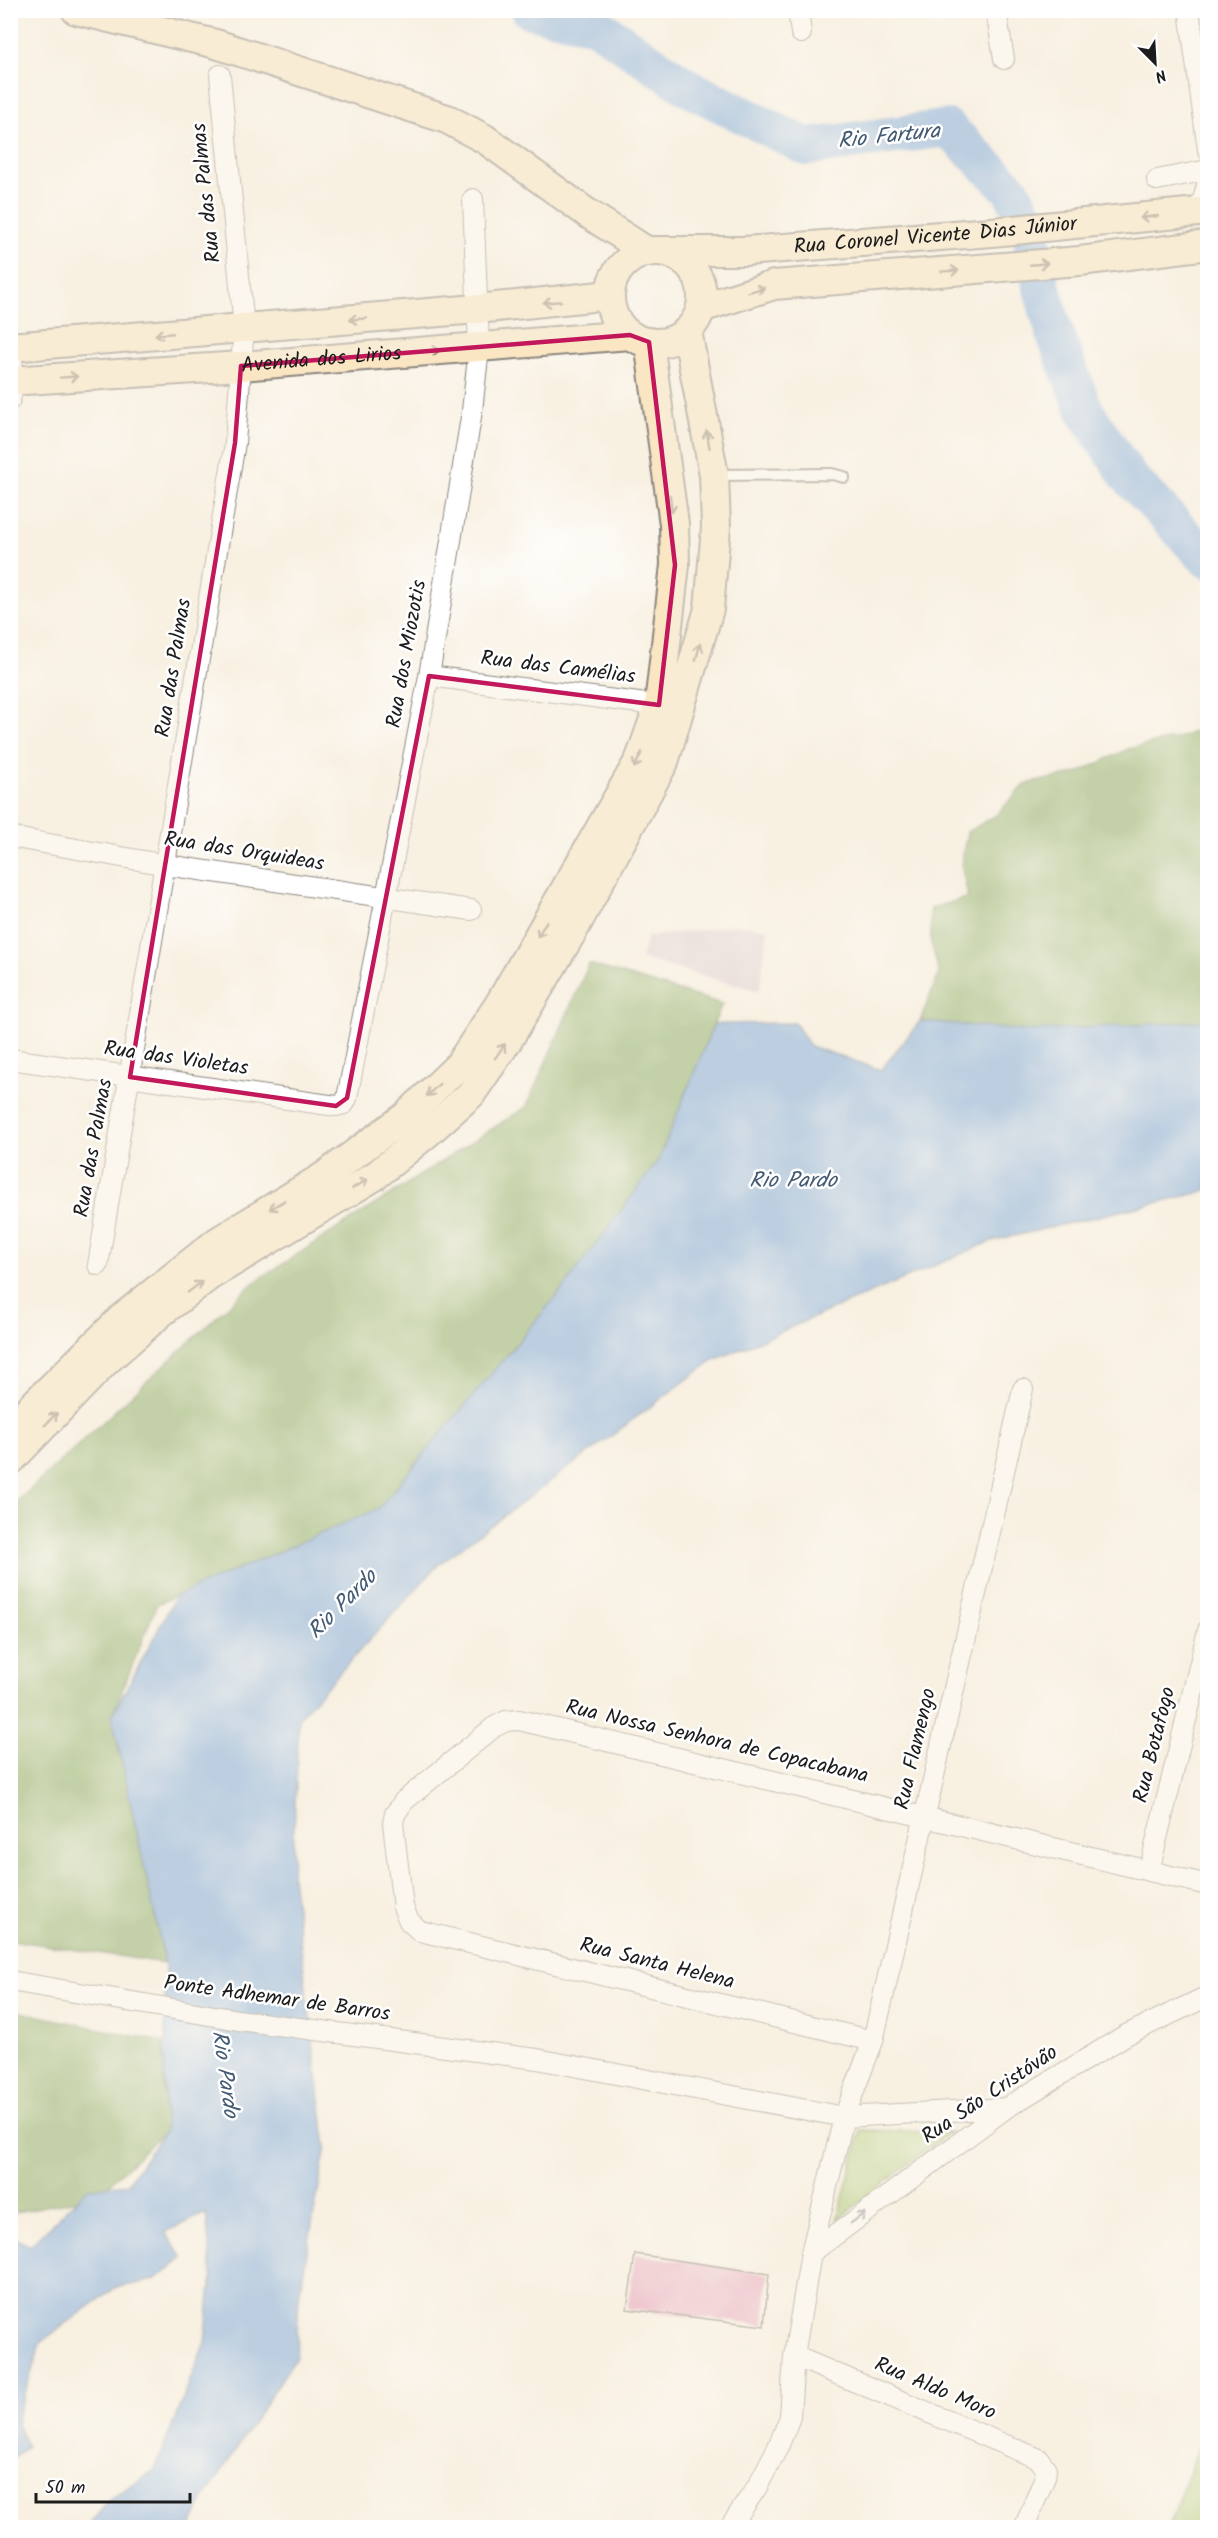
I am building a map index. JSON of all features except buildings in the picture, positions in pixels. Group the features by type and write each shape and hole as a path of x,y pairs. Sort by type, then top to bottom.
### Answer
{"main road":[{"path":"10,1428 124,1316 217,1242 323,1178 405,1117 459,1065 500,1003 670,707 709,609 716,528 714,475 694,319 700,283 694,271 675,255 655,252 587,213 485,139 447,119 216,44 75,10"},
{"name":"Rua Coronel Vicente Dias Júnior","path":"655,252 745,251 992,232 1204,212"},
{"path":"587,213 621,268"},
{"name":"Rua Coronel Vicente Dias Júnior","path":"694,319 774,285 1080,261 1208,245"},
{"path":"655,252 633,258 621,268 614,281 610,295 612,310 619,324 640,338 663,342 676,338 694,319"},
{"name":"Avenida dos Lirios","path":"11,347 477,309 610,295"},
{"path":"10,1461 105,1362 163,1311 210,1276 375,1176 471,1094 508,1040 574,929 664,762 670,707 675,565 674,524 640,338"},
{"name":"Avenida dos Lirios","path":"12,387 241,366 640,338"}],"street":[{"path":"798,10 801,33"},
{"path":"996,10 1004,59"},
{"path":"1189,10 1208,150"},
{"name":"Rua das Palmas","path":"98,1265 234,443 244,328 220,75"},
{"path":"1157,180 1208,170"},
{"path":"1204,212 1208,181"},
{"name":"Rua dos Miozotis","path":"336,1106 344,1104 347,1098 429,676 472,411 479,348 473,199"},
{"path":"10,340 12,387"},
{"name":"Rua das Camélias","path":"429,676 670,707"},
{"name":"Rua das Orquideas","path":"10,837 166,865 471,910"},
{"name":"Rua das Violetas","path":"10,1059 336,1106"},
{"name":"Rua Flamengo","path":"729,2528 757,2487 778,2447 790,2416 794,2356 811,2253 844,2117 873,2041 1023,1389"},
{"name":"Rua Botafogo","path":"1149,1871 1208,1630"},
{"name":"Rua Nossa Senhora de Copacabana","path":"430,1935 412,1925 405,1912 393,1823 397,1809 494,1727 512,1720 531,1722 1208,1885"},
{"name":"Rua Santa Helena","path":"430,1935 873,2041"},
{"name":"Ponte Adhemar de Barros","path":"10,1981 238,2020 537,2059 844,2117 1006,2108"},
{"name":"Rua São Cristóvão","path":"811,2253 1006,2108 1126,2035 1208,1996"},
{"name":"Rua Aldo Moro","path":"794,2356 1039,2458 1046,2469 1045,2477 1024,2528"}],"lane":[{"path":"714,475 832,474 844,477"}],"highlighted area":[{"path":"630,335 649,342 675,565 659,705 429,676 347,1098 336,1106 130,1077 235,443 241,366"}],"shaded area":[{"path":"737,925 768,929 759,991 641,959 647,937"}],"green space":[{"path":"1207,723 1207,1021 1089,1032 1028,1031 920,1021 939,973 931,942 930,909 968,897 961,864 967,832 995,816 1026,784 1078,773 1128,749 1186,736"},
{"path":"589,964 722,1004 647,1188 378,1509 157,1604 112,1716 165,1963 11,1940 11,1507 253,1283 526,1107"},
{"path":"11,2010 163,2042 165,2131 96,2196 11,2213"},
{"path":"861,2130 950,2132 837,2220"},
{"path":"1207,2424 1207,2527 1169,2527"}],"water":[{"name":"Rio Pardo","path":"920,1021 1028,1031 1207,1021 1207,1191 992,1241 712,1361 439,1564 299,1717 292,1876 326,2147 299,2297 296,2357 203,2500 191,2527 87,2527 109,2499 155,2470 205,2342 212,2276 206,2213 165,2232 183,2258 154,2280 115,2288 41,2342 16,2422 27,2446 11,2461 11,2236 30,2246 88,2188 127,2184 165,2131 165,1963 112,1716 176,1596 378,1509 565,1286 658,1161 714,1024 795,1023 810,1046 881,1070"}],"waterway":[{"name":"Rio Fartura","path":"530,10 596,25 687,87 807,147 948,128 1011,190 1029,224 1041,285 1056,338 1085,411 1128,476 1208,560"}]}
